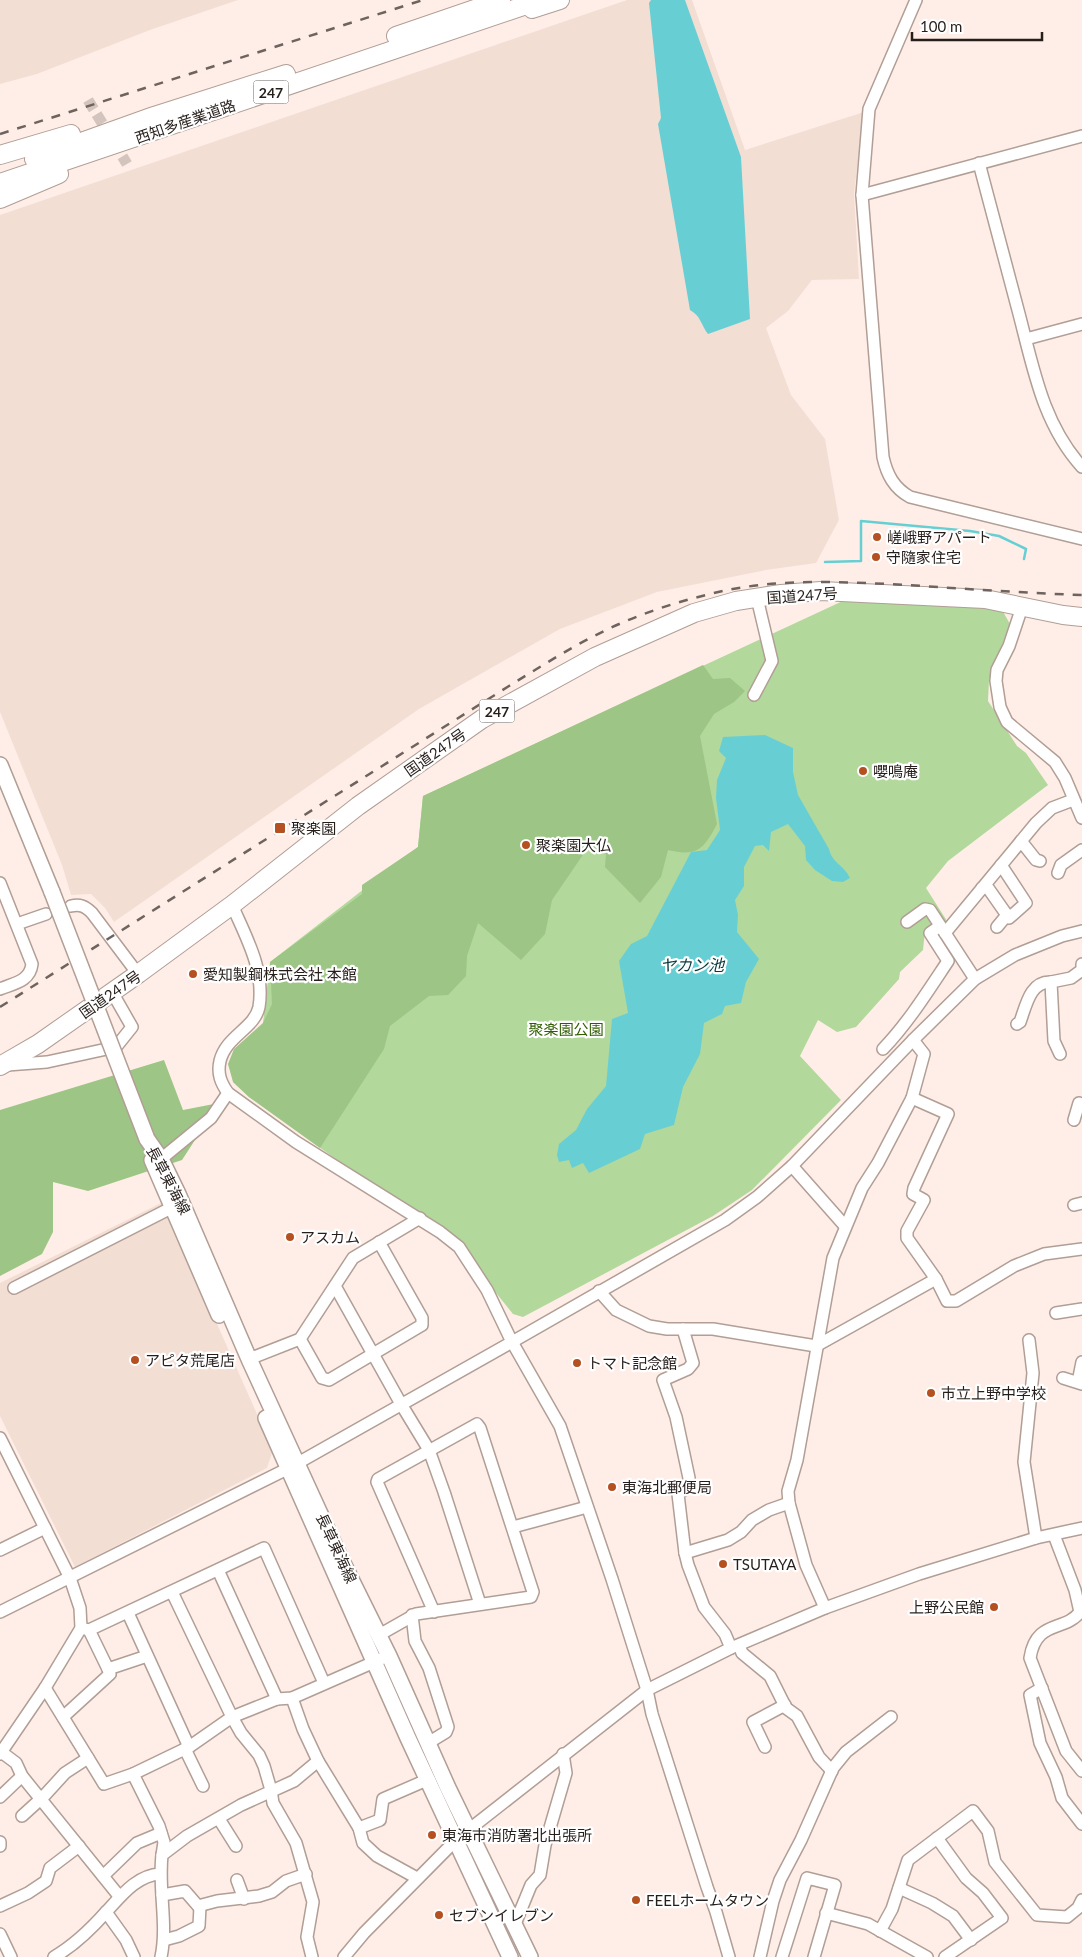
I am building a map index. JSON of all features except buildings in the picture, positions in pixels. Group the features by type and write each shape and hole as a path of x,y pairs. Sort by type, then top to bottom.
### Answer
{"highway":[{"name":"247","path":"454,16 489,0"},
{"name":"西知多産業道路","path":"0,170 154,116 270,79 500,0"},
{"name":"西知多産業道路","path":"0,183 541,0"},
{"name":"247","path":"445,32 481,24 560,0"},
{"name":"247","path":"0,155 176,103 221,94"},
{"name":"247","path":"0,199 162,128"},
{"name":"国道247号","path":"1,1066 38,1044 138,974 232,905 358,806 482,719 595,657 694,613 736,601 780,594 821,591 985,599 1082,617"}],"main road":[{"name":"長草東海線","path":"0,765 52,892 147,1139 153,1164 171,1208 293,1465 379,1635 382,1659 408,1738 428,1779 515,1924 530,1957"},
{"name":"長草東海線","path":"147,1139 161,1159 178,1194 249,1359 366,1644 382,1659 428,1743 506,1954"}],"street":[{"path":"916,0 870,109 862,195 886,471 902,493 923,501 1082,539"},
{"path":"862,195 1082,136"},
{"path":"979,163 1044,405 1055,429 1071,455 1082,467"},
{"path":"1026,339 1082,324"},
{"path":"754,695 772,661 757,598"},
{"path":"1022,607 1009,646 997,670 997,692 1000,707 1007,722 1056,762 1082,818"},
{"path":"883,1049 893,1039 948,961 930,933 942,929 982,888 1036,823 1052,808 1073,800"},
{"path":"1021,842 1036,860 1040,861"},
{"path":"1058,873 1061,865 1082,850"},
{"path":"982,888 988,888 1008,918 1026,903 1001,865"},
{"path":"0,883 32,964 31,971 24,979 0,989"},
{"path":"71,906 79,905 86,907 92,913 138,974"},
{"path":"232,905 252,951 260,985 258,1010 252,1021 223,1050 218,1073 222,1085 228,1093 296,1142 420,1218 459,1247 486,1290 512,1342 560,1426 647,1690 652,1714 729,1957"},
{"path":"907,922 925,909 930,910 976,979"},
{"path":"17,924 46,914"},
{"path":"997,928 1007,915"},
{"path":"0,1612 293,1465 512,1342 740,1210 792,1166 912,1040 976,979 1015,955 1062,936 1082,931"},
{"path":"1017,1024 1020,1022 1032,990 1041,983 1071,978 1082,970 1082,964"},
{"path":"1052,982 1054,1041 1060,1054"},
{"path":"1,1066 47,1062 116,1047 132,1028 112,992"},
{"path":"825,1608 806,1565 789,1503 788,1491 797,1460 833,1258 862,1188 878,1164 912,1098 924,1054 912,1040"},
{"path":"161,1159 211,1118 228,1093"},
{"path":"912,1098 948,1114 914,1188 913,1194 924,1200 907,1231 906,1238 936,1279 948,1301 956,1301 1014,1266 1044,1254 1082,1249"},
{"path":"792,1166 845,1226"},
{"path":"14,1288 171,1208"},
{"path":"249,1359 300,1339 353,1258 420,1218"},
{"path":"300,1339 322,1378 328,1380 422,1325 422,1318 379,1242"},
{"path":"599,1291 616,1310 649,1326 713,1329 816,1346 936,1279"},
{"path":"335,1286 429,1450 480,1604"},
{"path":"1056,1313 1081,1313"},
{"path":"683,1329 693,1363 688,1368 662,1380 676,1417 689,1478 688,1487 678,1494 685,1553 704,1607 735,1646 770,1676 785,1705 797,1716 819,1758 832,1771"},
{"path":"1029,1340 1033,1373 1024,1462 1036,1538"},
{"path":"1063,1378 1080,1383 1082,1362"},
{"path":"379,1635 412,1615 434,1612 480,1604 531,1597 533,1592 513,1527 480,1428 477,1424 378,1479 377,1482 434,1612"},
{"path":"0,1438 70,1578 85,1629 110,1674 63,1717"},
{"path":"685,1553 728,1540 741,1532 752,1520 769,1510 789,1503"},
{"path":"513,1527 587,1507"},
{"path":"0,1550 45,1528"},
{"path":"344,1957 364,1933 462,1834 647,1690 735,1646 825,1608 919,1574 1036,1538 1082,1528"},
{"path":"1054,1535 1080,1612 1076,1617 1047,1630 1038,1638 1030,1658 1066,1751 1082,1771"},
{"path":"119,1896 22,1776 16,1763 0,1753 85,1629 128,1612 264,1548 324,1683"},
{"path":"218,1570 277,1699"},
{"path":"172,1592 241,1733 259,1755 264,1766 273,1803 296,1843 313,1902 307,1937 312,1957"},
{"path":"128,1612 203,1786"},
{"path":"412,1615 415,1641 430,1668 448,1727 446,1732 428,1743"},
{"path":"108,1669 147,1656"},
{"path":"45,1688 104,1784 133,1774 187,1748 232,1716 277,1699 292,1698 382,1659"},
{"path":"1042,1688 1030,1695 1040,1743 1056,1778 1062,1798 1082,1824"},
{"path":"292,1698 303,1729 318,1761 359,1828 363,1843 377,1856 417,1878"},
{"path":"765,1747 753,1722 785,1705"},
{"path":"760,1957 780,1880 801,1840 832,1771 846,1752 891,1717"},
{"path":"515,1924 531,1885 540,1875 545,1845 566,1773 563,1754"},
{"path":"22,1816 65,1773 88,1758"},
{"path":"162,1855 187,1836 241,1805 294,1781 318,1761"},
{"path":"133,1774 164,1842 160,1874 164,1940 161,1957"},
{"path":"0,1797 22,1776"},
{"path":"359,1828 380,1820 383,1799 428,1779"},
{"path":"880,1931 892,1909 908,1860 973,1811 988,1831 995,1862 1037,1915 1067,1918 1081,1906"},
{"path":"219,1819 236,1846"},
{"path":"103,1876 137,1843 161,1833"},
{"path":"937,1838 966,1878 983,1893 1002,1918 945,1957"},
{"path":"0,1906 28,1893 46,1881 50,1868 79,1846"},
{"path":"54,1957 66,1950 106,1912 119,1896 140,1880 160,1874"},
{"path":"200,1906 217,1901 244,1899 272,1892 286,1881 306,1874"},
{"path":"782,1957 807,1878 835,1885 814,1957"},
{"path":"237,1880 244,1899"},
{"path":"899,1888 932,1903 953,1916 971,1940"},
{"path":"162,1895 184,1891 200,1906 199,1926 179,1936 164,1940"},
{"path":"106,1912 126,1940 134,1957"},
{"path":"826,1913 868,1924 927,1957"},
{"path":"0,1934 11,1957"}],"shaded area":[{"path":"0,0 238,0 150,30 37,74 0,84"},
{"path":"627,0 692,0 745,150 864,112 854,193 859,279 812,280 788,311 766,328 791,395 825,439 839,520 816,563 766,570 657,592 560,629 419,709 114,922 105,908 91,894 71,895 62,865 0,712 0,215"},
{"name":"アピタ荒尾店","path":"163,1202 273,1450 267,1468 75,1567 0,1416 0,1283"}],"green space":[{"name":"聚楽園公園","path":"860,593 1002,610 1010,624 989,680 988,701 1017,746 1026,753 1048,785 948,861 926,888 947,921 925,931 923,950 900,972 899,979 856,1027 837,1032 818,1020 800,1056 841,1100 752,1190 713,1216 523,1317 513,1314 459,1247 249,1097 233,1082 263,1023 270,962 418,847 423,796"},
{"path":"703,665 713,679 730,678 745,691 734,702 714,714 700,736 717,824 708,840 699,849 686,852 668,850 661,877 640,903 605,867 606,854 589,846 552,900 545,934 521,960 478,923 467,956 466,976 448,995 429,996 390,1026 384,1049 320,1148 249,1097 233,1082 228,1064 234,1049 263,1023 272,1004 270,962 362,894 362,885 418,847 423,796"},
{"path":"164,1060 183,1110 219,1103 182,1160 88,1191 53,1182 53,1232 42,1254 0,1276 0,1110"}],"water":[{"path":"651,0 685,0 741,157 750,319 708,334 699,318 690,310 658,124 661,118 649,3"},
{"name":"ヤカン池","path":"765,735 793,748 793,772 798,795 833,858 850,878 843,882 832,881 815,870 806,860 805,846 788,824 771,832 769,851 763,845 755,846 744,867 744,886 735,900 738,915 737,932 759,959 746,982 741,1003 725,1006 722,1014 704,1023 700,1054 683,1087 674,1125 645,1134 640,1149 589,1173 583,1163 572,1168 569,1160 559,1162 557,1155 559,1144 576,1130 587,1109 606,1086 612,1019 628,1013 619,961 631,944 647,936 691,852 707,850 720,830 716,798 717,780 726,758 719,751 723,737"}],"waterway":[{"path":"825,562 861,561 861,521 970,531 999,536 1026,549 1024,559"}],"tunnel":[{"path":"88,100 127,164"}],"railway":[{"path":"0,134 423,0"},
{"path":"0,1007 544,664 618,624 677,603 723,591 768,584 861,583 1082,595"}],"place":[{"name":"嵯峨野アパート","path":"877,537"},
{"name":"守隨家住宅","path":"876,557"},
{"name":"嚶鳴庵","path":"863,771"},
{"name":"聚楽園","path":"280,828"},
{"name":"聚楽園大仏","path":"526,845"},
{"name":"愛知製鋼株式会社 本館","path":"193,974"},
{"name":"アスカム","path":"290,1237"},
{"name":"アピタ荒尾店","path":"135,1360"},
{"name":"トマト記念館","path":"577,1363"},
{"name":"市立上野中学校","path":"931,1393"},
{"name":"東海北郵便局","path":"612,1487"},
{"name":"TSUTAYA","path":"723,1564"},
{"name":"上野公民館","path":"994,1607"},
{"name":"東海市消防署北出張所","path":"432,1835"},
{"name":"FEELホームタウン","path":"636,1900"},
{"name":"セブンイレブン","path":"439,1915"}]}
